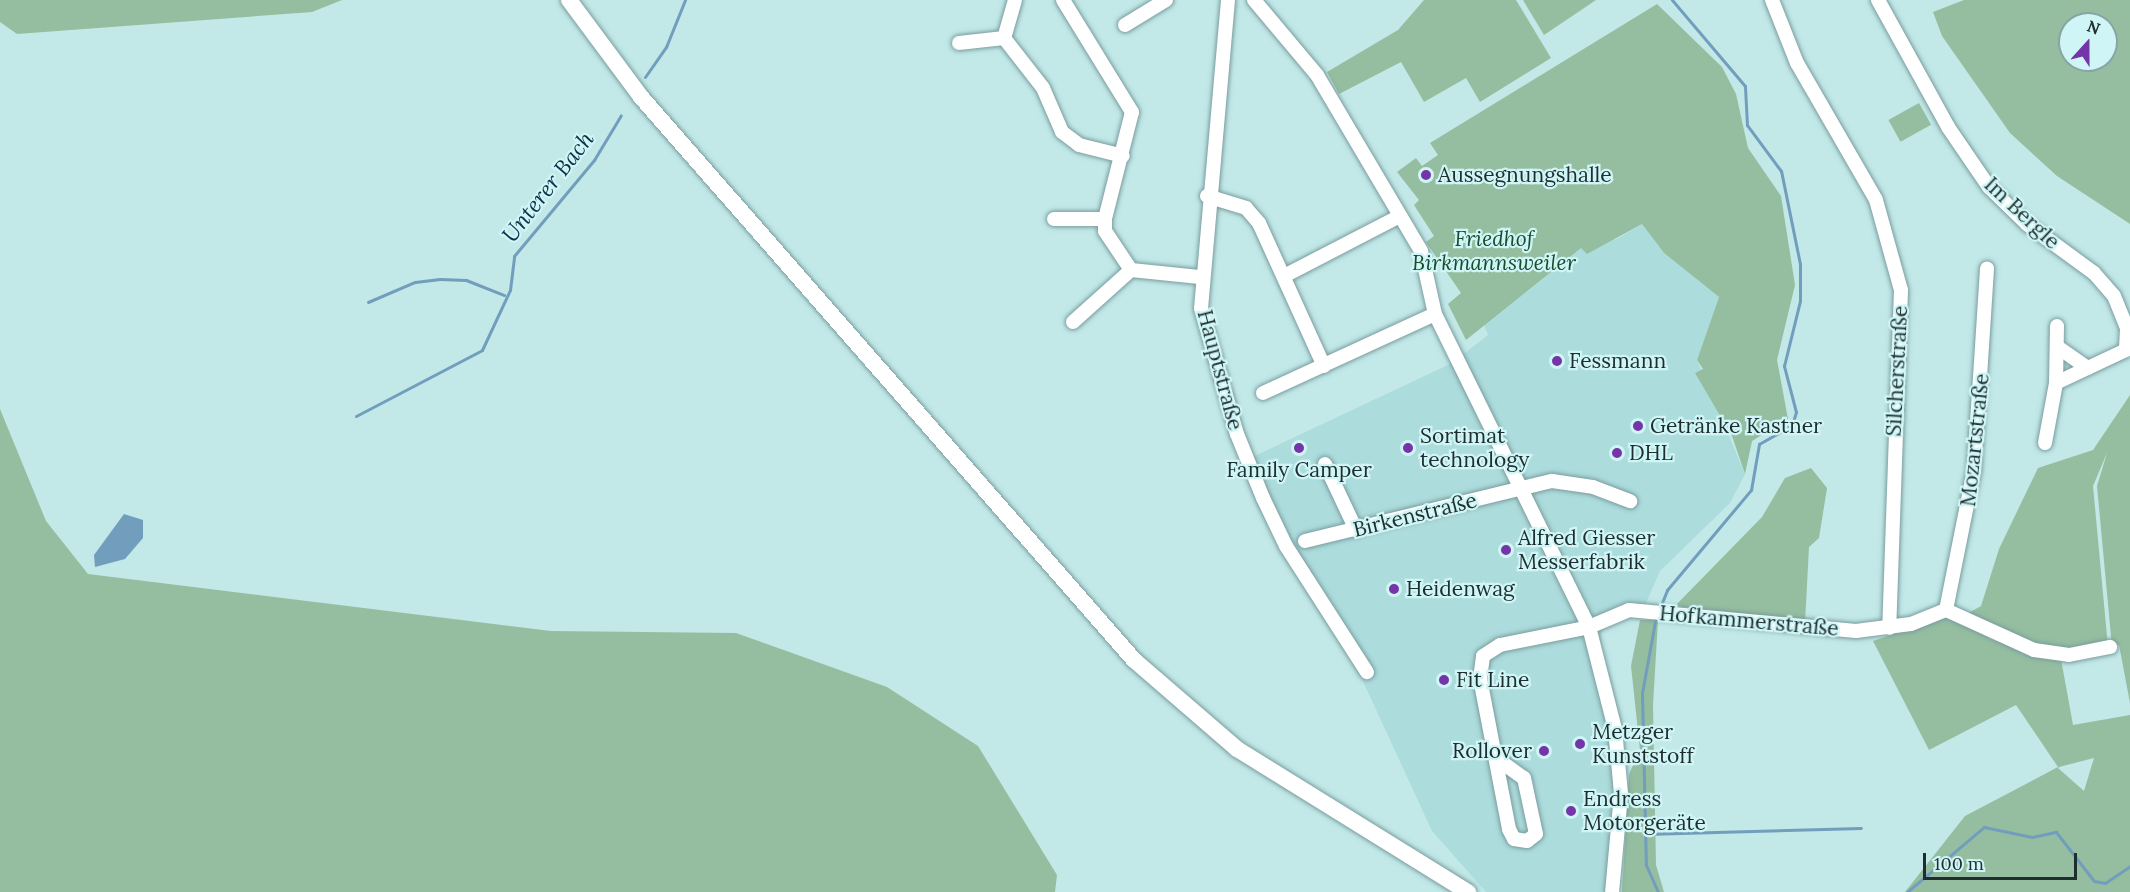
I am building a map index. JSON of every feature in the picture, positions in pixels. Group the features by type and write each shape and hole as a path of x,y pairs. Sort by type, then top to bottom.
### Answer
{"main road":[{"path":"569,0 641,97 1134,660 1238,749 1468,892"}],"street":[{"path":"1004,38 1015,0"},
{"path":"1063,0 1132,112 1105,219 1105,231 1131,270"},
{"path":"1125,25 1166,0"},
{"name":"Hauptstraße","path":"1228,0 1207,196 1200,277 1201,308 1237,434 1263,498 1286,546 1367,672"},
{"path":"1254,0 1317,75 1423,257 1435,314 1524,489 1589,627 1615,729 1621,794 1612,892"},
{"name":"Silcherstraße","path":"1772,0 1797,63 1876,200 1901,290 1889,628"},
{"name":"Im Bergle","path":"1878,0 1948,127 1989,187 2027,224 2094,273 2114,296 2127,329 2126,350 2056,382"},
{"path":"959,43 1004,38"},
{"path":"1004,38 1043,88 1068,140 1122,156"},
{"path":"1207,196 1246,207 1287,275 1324,366"},
{"path":"1287,275 1400,216"},
{"path":"1054,219 1105,219"},
{"name":"Mozartstraße","path":"1946,610 1974,470 1987,268"},
{"path":"1073,322 1131,270 1200,277"},
{"path":"1263,393 1435,314"},
{"path":"2045,443 2056,382 2059,348 2057,326"},
{"path":"2059,348 2088,368"},
{"path":"1325,464 1356,530"},
{"name":"Birkenstraße","path":"1305,541 1524,489 1565,482 1630,501"},
{"path":"1946,610 2034,650 2069,656 2110,647"},
{"name":"Hofkammerstraße","path":"1496,758 1524,778 1536,834 1527,841 1514,839 1509,830 1480,678 1483,656 1500,645 1589,627 1609,616 1645,611 1764,626 1889,628 1946,610"}],"shaded area":[{"path":"1642,224 1664,253 1719,297 1697,360 1745,474 1730,503 1660,571 1646,603 1602,626 1600,649 1625,797 1619,892 1486,892 1432,831 1361,677 1258,507 1242,462 1452,363 1488,335 1484,325 1581,247 1617,239"},
{"path":"124,514 143,520 143,538 125,559 95,567 94,555"}],"green space":[{"path":"0,0 342,0 312,12 17,34 0,22"},
{"path":"1424,0 1516,0 1551,58 1480,102 1466,78 1424,102 1401,62 1339,94 1327,72 1398,30"},
{"path":"1523,0 1596,0 1544,35"},
{"path":"1964,0 2130,0 2130,224 2057,176 2010,133 1942,36 1933,12"},
{"name":"Friedhof Birkmannsweiler","path":"1657,4 1722,67 1736,94 1748,148 1781,196 1795,285 1777,360 1788,419 1752,441 1745,474 1732,436 1695,373 1703,369 1697,360 1719,297 1664,253 1642,224 1587,254 1581,248 1466,340 1448,304 1461,293 1426,242 1434,236 1414,205 1419,200 1397,172 1416,158 1422,166 1438,155 1430,143"},
{"path":"1919,103 1931,125 1901,142 1888,120"},
{"path":"2130,395 2130,703 2119,645 2112,647 2097,486 2107,453 2093,486 2108,647 2039,651 1965,615 1981,606 1999,549 2038,468 2093,450"},
{"path":"0,409 46,521 88,574 551,631 736,633 887,687 978,746 1057,875 1055,892 0,892"},
{"path":"1811,468 1827,488 1819,538 1809,547 1805,623 1675,606 1762,517 1785,478"},
{"path":"1949,615 1993,640 2061,659 2073,725 2130,715 2130,892 1905,892 1965,816 2058,767 2016,705 1929,750 1873,641","holes":["2094,758 2084,791 2058,768"]},
{"path":"1640,620 1658,620 1653,705 1656,865 1664,892 1622,892 1629,774 1640,750 1631,666"}],"waterway":[{"name":"Unterer Bach","path":"645,77 666,47 685,0"},
{"path":"1659,610 1667,590 1751,490 1759,444 1792,425 1796,412 1784,366 1800,301 1800,264 1781,171 1747,125 1745,86 1672,0"},
{"name":"Unterer Bach","path":"356,416 482,350 510,290 514,256 594,160 621,115"},
{"path":"368,302 415,282 440,279 466,280 504,295"},
{"path":"1656,616 1642,693 1646,865 1658,892"},
{"path":"1907,892 1984,827 2032,837 2056,832 2094,881 2105,883 2130,866"},
{"path":"1645,834 1861,828"}],"place":[{"name":"Aussegnungshalle","path":"1426,175"},
{"name":"Fessmann","path":"1557,361"},
{"name":"Getränke Kastner","path":"1638,426"},
{"name":"Family Camper","path":"1299,448"},
{"name":"Sortimat technology","path":"1408,448"},
{"name":"DHL","path":"1617,453"},
{"name":"Alfred Giesser Messerfabrik","path":"1506,550"},
{"name":"Heidenwag","path":"1394,589"},
{"name":"Fit Line","path":"1444,680"},
{"name":"Metzger Kunststoff","path":"1580,744"},
{"name":"Rollover","path":"1544,751"},
{"name":"Endress Motorgeräte","path":"1571,811"}]}
